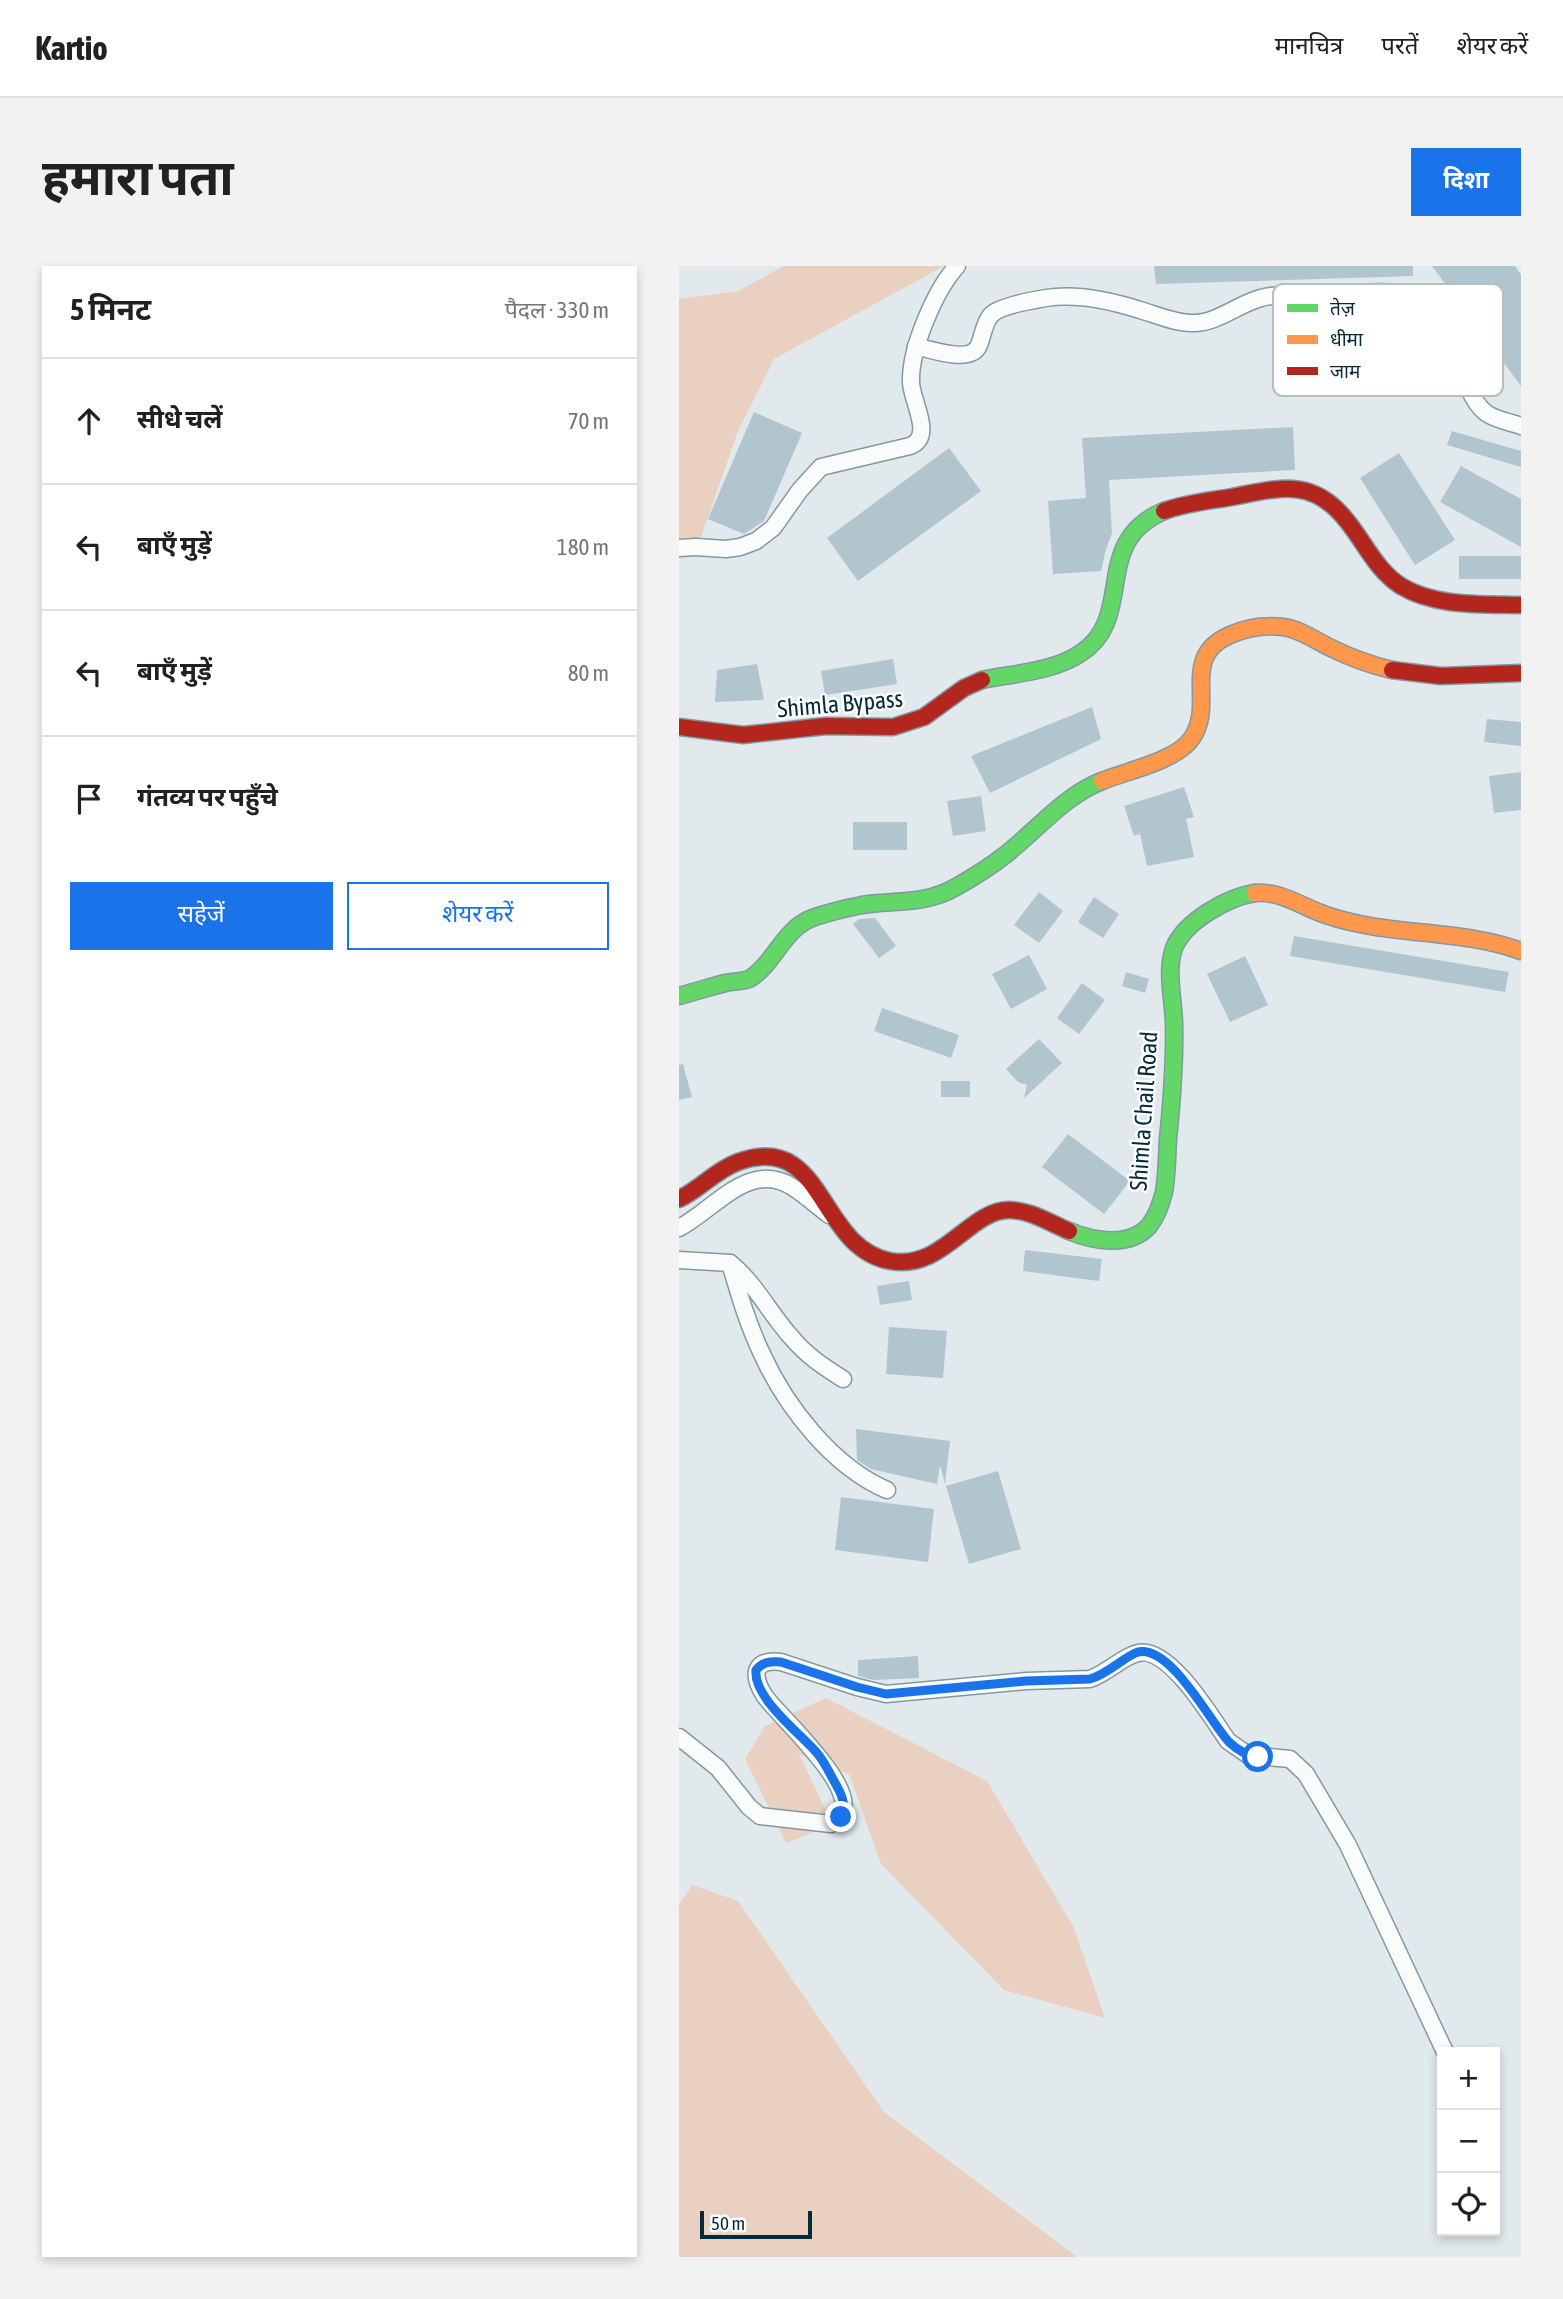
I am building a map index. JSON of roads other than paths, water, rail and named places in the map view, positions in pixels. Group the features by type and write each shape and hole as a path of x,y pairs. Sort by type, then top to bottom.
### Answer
{"main road":[{"name":"Shimla Bypass","path":"679,727 732,735 753,735 820,726 899,726 918,721 972,683 1076,658 1095,642 1103,629 1111,609 1122,554 1128,538 1142,523 1182,505 1276,488 1314,492 1329,499 1387,575 1418,594 1438,600 1521,605"},
{"path":"679,996 729,982 747,980 758,974 782,941 801,922 863,905 908,903 953,889 1003,857 1071,799 1093,784 1178,752 1189,744 1201,725 1200,687 1203,663 1210,649 1230,636 1262,627 1284,627 1351,658 1380,667 1440,676 1521,673"},
{"name":"Shimla Chail Road","path":"679,1199 687,1196 722,1169 748,1158 777,1158 802,1169 853,1244 873,1255 896,1262 911,1261 930,1254 994,1211 1003,1209 1030,1215 1084,1238 1102,1241 1124,1239 1137,1235 1150,1226 1164,1190 1174,1024 1169,984 1173,954 1184,933 1210,911 1235,897 1270,893 1337,918 1389,932 1490,939 1521,951"}],"street":[{"path":"679,548 726,549 756,541 773,528 800,490 821,467 918,442 921,438 921,425 911,380 916,346 936,299 957,266"},
{"path":"916,346 946,354 970,354 978,348 987,321 995,312 1057,296 1118,303 1190,323 1207,321 1259,298 1273,295"},
{"path":"1474,396 1484,411 1493,417 1521,426"},
{"path":"679,1228 694,1220 733,1189 759,1178 768,1178 793,1187 837,1220"},
{"path":"679,1260 730,1263 752,1284 791,1338 816,1363 843,1379"},
{"path":"730,1263 761,1352 787,1396 818,1439 844,1464 863,1478 887,1490"},
{"path":"679,1737 718,1768 749,1807 760,1816 831,1824 841,1817 843,1799 819,1755 764,1695 755,1677 756,1670 761,1665 771,1661 781,1662 869,1691 901,1693 1026,1681 1090,1679 1139,1652 1150,1654 1164,1662 1183,1680 1228,1741 1237,1749 1258,1757 1290,1759 1306,1774 1348,1845 1443,2047"}]}
